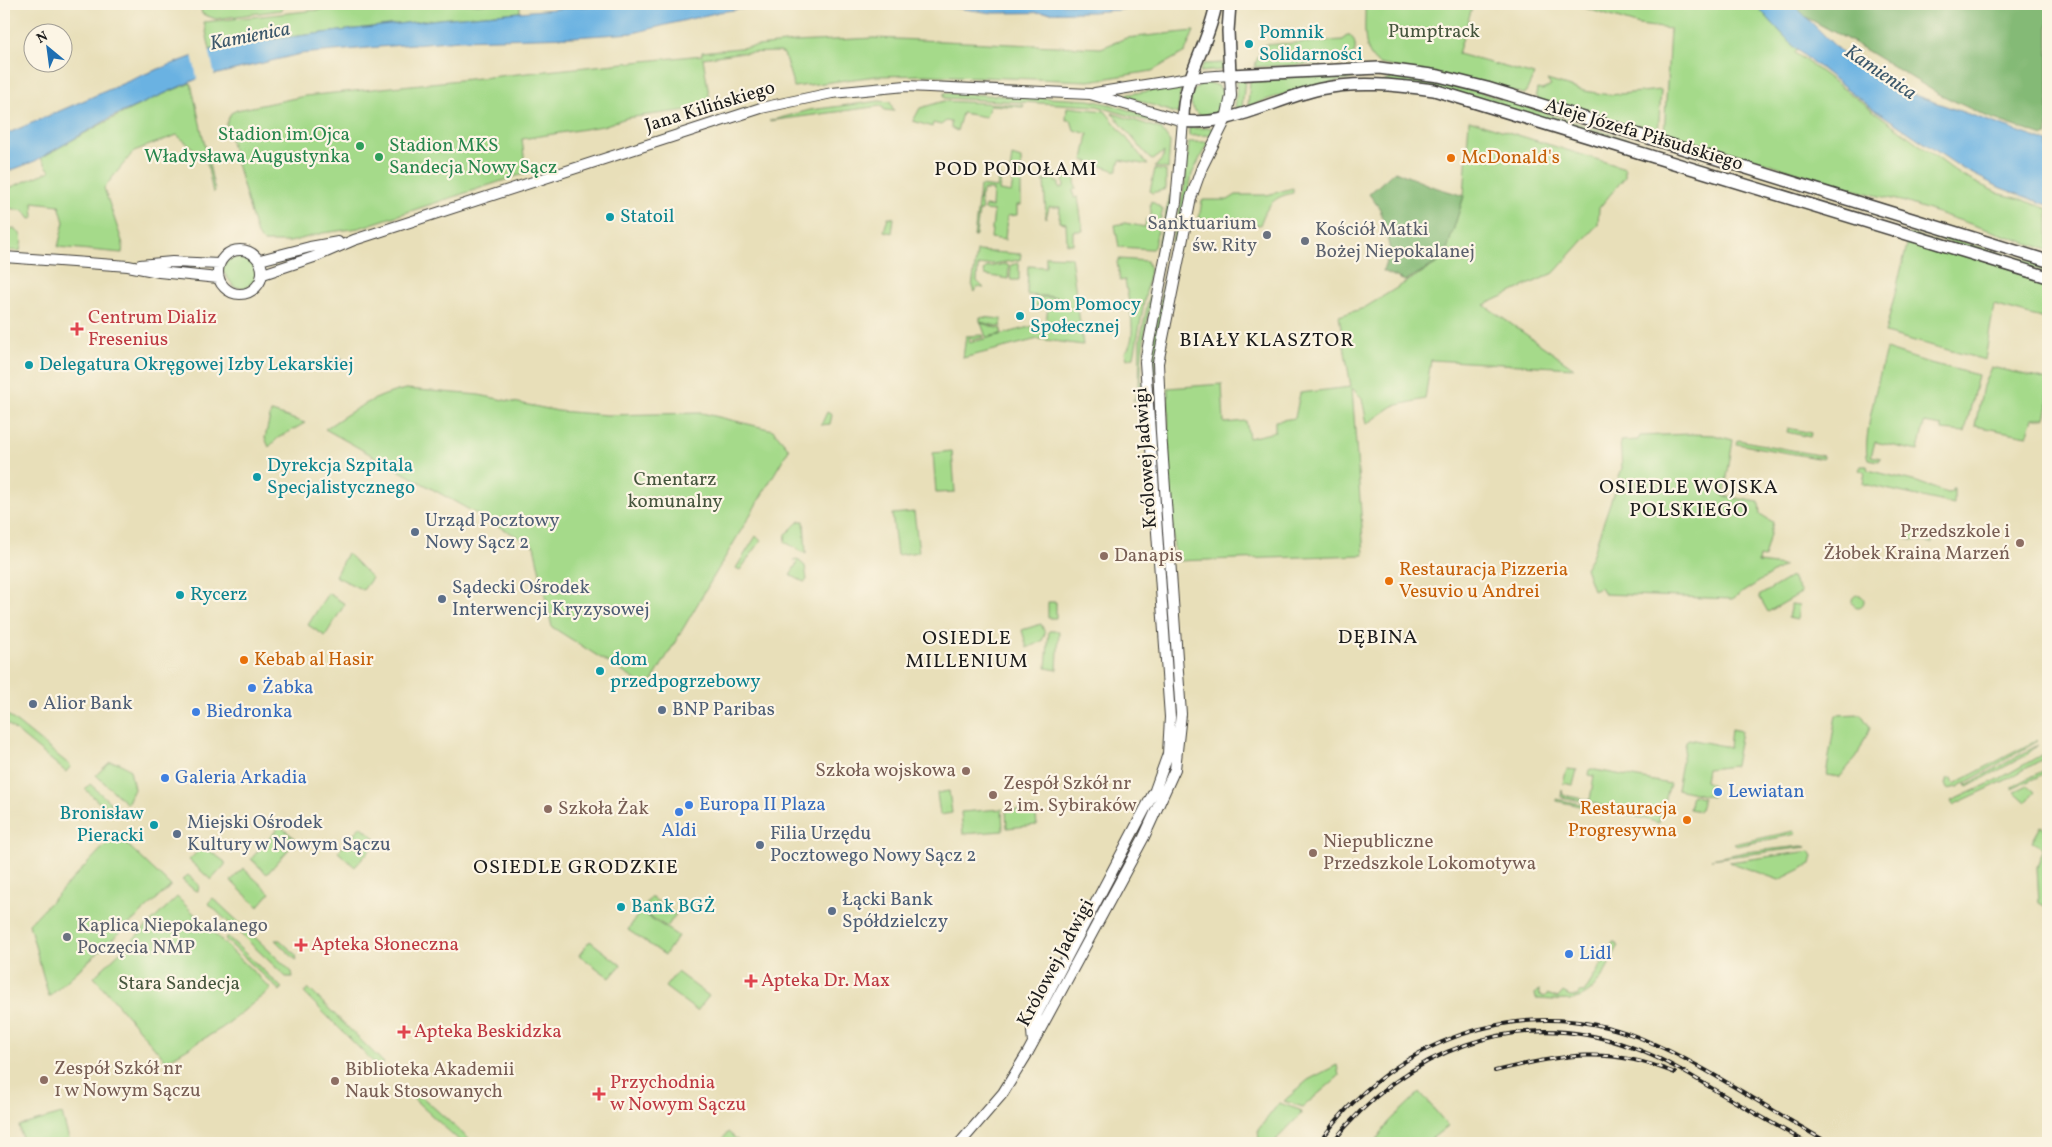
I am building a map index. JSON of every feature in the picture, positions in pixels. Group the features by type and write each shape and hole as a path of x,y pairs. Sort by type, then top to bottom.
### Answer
{"main road":[{"path":"1183,121 1184,98 1189,78 1210,29 1216,4"},
{"path":"1230,4 1228,31 1230,75"},
{"name":"Aleje Józefa Piłsudskiego","path":"1230,75 1362,68 1439,76 2048,261"},
{"name":"Jana Kilińskiego","path":"263,274 318,256 354,240 753,111 799,98 906,86 1090,94 1189,78 1230,75"},
{"name":"Królowej Jadwigi","path":"1033,1043 1144,837 1175,769 1181,714 1160,432 1158,363 1191,198 1202,168 1226,119 1231,96 1230,75"},
{"name":"Aleje Józefa Piłsudskiego","path":"1183,121 1205,123 1226,119 1298,95 1332,87 1373,84 1414,87 1458,96 2048,277"},
{"name":"Jana Kilińskiego","path":"1090,94 1183,121"},
{"name":"Królowej Jadwigi","path":"1033,1043 1032,1031 1037,1014 1155,790 1168,754 1169,708 1145,362 1176,202 1183,121"},
{"path":"1654,157 1659,142"},
{"name":"Jana Kilińskiego","path":"260,260 310,247 354,240"},
{"path":"236,250 250,251 260,260 263,274 257,287 245,294 231,292 226,289 218,278 219,264 225,255 236,250"},
{"path":"4,257 128,266 159,272 218,278"},
{"path":"128,266 172,262 219,264"},
{"path":"960,1143 1003,1093 1033,1043"}],"green space":[{"path":"200,4 282,4 282,10 216,19 202,14"},
{"path":"374,4 520,4 520,12 439,19 224,45 210,50 204,22"},
{"name":"Pumptrack","path":"1365,4 1473,4 1458,54 1534,75 1525,94 1379,64 1373,59 1366,45"},
{"path":"1572,4 1755,4 1797,50 1795,53 1962,176 2000,194 2048,209 2048,250 1905,202 1862,192 1724,150 1664,137 1670,29 1639,25"},
{"path":"1793,4 2048,4 2048,135 2043,136 1988,117 1937,93 1856,44 1804,16"},
{"name":"Stadion MKS Sandecja Nowy Sącz","path":"1194,31 1185,52 1152,71 1089,81 926,75 876,76 794,87 784,54 780,52 736,53 703,58 711,107 626,118 603,126 522,139 526,173 359,228 323,233 290,242 264,242 257,235 226,124 231,113 237,110 305,96 702,55 702,52 795,42 874,38 1101,48 1126,38"},
{"path":"1347,35 1350,35 1355,43 1355,51 1350,58 1342,63 1254,67 1263,45 1343,40"},
{"path":"1223,63 1223,70 1200,72 1203,64"},
{"path":"1342,73 1359,74 1351,79 1296,90 1248,106 1250,80"},
{"path":"1395,77 1476,91 1652,147 1384,81"},
{"path":"1245,80 1242,108 1235,110 1237,81"},
{"path":"1547,80 1584,91 1610,95 1661,90 1658,135 1539,100 1536,95 1537,89 1542,90 1551,86"},
{"path":"191,83 215,191 213,193 206,159 177,135 134,151 104,188 123,244 122,253 58,247 64,222 59,205 33,202 34,218 30,219 24,211 4,207 4,190 50,171 41,158 133,108"},
{"path":"1208,83 1220,88 1225,100 1220,112 1208,117 1196,112 1191,100 1196,88"},
{"path":"1181,86 1178,114 1123,95"},
{"path":"944,93 1089,100 1113,105 1162,121 1160,125 1097,106 944,98"},
{"path":"879,101 890,102 894,111 884,110 881,106 769,121 810,110"},
{"path":"944,101 1024,105 1023,107 990,105 986,117 962,113 957,131 951,128 951,122 946,121 941,125 933,123 932,127 913,121 920,108"},
{"path":"1067,107 1105,111 1148,165 1120,160 1117,171 1083,160 1088,134 1074,130 1071,120 1066,120"},
{"path":"1112,113 1161,129 1170,142 1168,169 1155,167 1163,158 1164,152 1153,160 1150,159"},
{"path":"1469,120 1625,168 1625,177 1599,208 1598,224 1554,273 1484,305 1574,368 1431,360 1425,399 1393,406 1367,424 1362,398 1352,388 1364,555 1175,561 1169,486 1168,388 1222,384 1224,423 1246,421 1249,438 1275,432 1275,421 1295,418 1300,393 1351,387 1339,316 1364,308 1444,259 1464,196"},
{"path":"1189,128 1215,128 1212,135 1189,136"},
{"path":"1189,142 1208,142 1192,174 1178,248 1174,249 1171,247 1185,183"},
{"path":"1012,156 1021,159 1021,205 1017,205 1017,215 1007,216 1005,240 991,238 994,211 984,210 985,206 992,207 993,190 983,190 980,198 982,211 979,211 976,235 974,237 980,186 997,188 999,177 1001,177 999,191 1011,193 1014,173 1010,172"},
{"path":"1155,169 1166,171 1166,189 1152,193 1150,191"},
{"path":"1395,171 1431,186 1464,196 1444,259 1405,281 1383,271 1390,250 1380,209 1369,194"},
{"path":"1047,173 1054,173 1055,182 1059,182 1059,188 1064,187 1063,178 1075,178 1076,189 1073,190 1074,198 1078,197 1083,231 1073,231 1073,244 1067,244 1066,223 1059,222 1060,207 1049,207 1046,218 1044,180 1050,180"},
{"path":"1293,188 1293,193 1280,197 1268,207 1260,225 1199,219 1202,200 1228,200 1236,195 1267,195"},
{"path":"1170,195 1166,234 1161,247 1157,251"},
{"path":"1151,201 1163,209 1154,247 1152,249 1119,247 1115,225 1125,223 1145,227 1146,219 1151,219"},
{"path":"888,217 894,218 892,233 884,231"},
{"path":"13,228 21,235 20,251 4,250 4,232"},
{"path":"1918,231 2048,266 2048,273 1919,233"},
{"path":"1910,234 2048,278 2048,320 1994,305 1985,360 1885,333"},
{"path":"977,251 1021,254 1020,260 978,266 977,281 984,288 977,287 975,292 972,287"},
{"path":"239,256 254,265 257,275 255,280 245,288 234,287 222,270 226,261"},
{"path":"1046,256 1071,257 1083,345 1038,339 963,358 966,336 983,335 984,337 972,340 970,337 969,343 1045,323 1073,326 1046,322 1048,307 1032,305 1033,297 1059,297 1027,295 1028,266 1046,267"},
{"path":"1119,259 1147,261 1150,270 1134,357 1127,359 1125,352 1132,338 1132,328 1125,280 1120,281 1117,262"},
{"path":"1019,263 1019,280 1012,280 1010,278 1011,265"},
{"path":"1005,264 1009,266 1008,279 985,275 984,271 987,267"},
{"path":"1154,273 1157,274 1144,338 1141,387 1140,393 1133,401 1139,389 1140,340"},
{"path":"1165,275 1169,276 1163,307 1152,397 1151,351"},
{"path":"980,317 1002,319 1001,327 980,322"},
{"path":"981,323 1001,329 1001,334 986,337"},
{"path":"1886,349 1926,362 1978,375 1965,432 1942,430 1942,426 1924,423 1918,451 1875,442 1871,456 1881,458 1879,461 1868,459 1867,437 1869,422"},
{"path":"1991,367 2048,380 2048,406 2045,418 2033,418 2027,436 1975,426 1983,386"},
{"name":"Cmentarz komunalny","path":"406,389 479,395 558,411 607,415 702,413 773,430 789,449 648,688 552,627 534,546 325,429 353,410 373,400"},
{"path":"271,412 305,423 278,438 269,447 265,438"},
{"path":"827,412 832,415 830,424 821,425"},
{"path":"1788,428 1811,433 1810,437 1787,432"},
{"path":"1714,435 1733,440 1724,496 1759,502 1760,514 1773,522 1764,558 1759,557 1758,563 1784,566 1732,599 1604,594 1600,587 1593,590 1585,568 1592,556 1622,468 1620,441 1638,440 1640,436"},
{"path":"1738,440 1823,456 1823,459 1737,444"},
{"path":"952,451 955,492 936,493 933,453"},
{"path":"1861,466 1867,466 1868,470 1917,482 1947,493 1952,492 1952,489 1954,489 1954,504 1863,484 1865,472 1859,470"},
{"path":"914,512 919,552 897,555 892,514"},
{"path":"799,521 804,521 806,554 785,542 786,534"},
{"path":"1909,529 1934,534 1932,543 1907,539"},
{"path":"756,536 761,541 740,570 736,568"},
{"path":"347,553 372,578 363,590 335,576"},
{"path":"797,559 805,566 807,580 804,582 790,575 797,563 794,560"},
{"path":"1791,577 1801,593 1768,612 1759,596"},
{"path":"328,593 345,604 325,636 308,625"},
{"path":"1858,595 1864,601 1858,607 1852,601"},
{"path":"1048,602 1056,602 1056,618 1048,618"},
{"path":"1791,604 1799,605 1797,620 1788,618"},
{"path":"1041,624 1045,633 1042,641 1027,648 1022,630"},
{"path":"1049,631 1059,631 1057,670 1046,668"},
{"path":"4,712 71,766 66,772 4,721"},
{"path":"1861,714 1870,727 1857,756 1840,777 1826,775 1836,715"},
{"path":"1731,729 1741,731 1735,766 1707,769 1705,781 1713,785 1711,797 1677,789 1686,741 1689,739 1729,747"},
{"path":"2037,740 1958,787 1947,789 1945,784 1947,779 1951,778 1954,784"},
{"path":"2038,745 2025,756 1967,787 1966,785"},
{"path":"2048,751 2048,756 2006,780 1953,805 1951,801 1999,779"},
{"path":"110,762 120,763 130,770 134,789 127,804 96,775"},
{"path":"2048,768 2048,772 2012,789 2012,787"},
{"path":"1567,769 1577,770 1573,785 1563,783"},
{"path":"1590,769 1670,784 1665,801 1661,805 1659,823 1616,811 1620,815 1557,801 1556,799 1611,810 1597,804 1561,797 1562,790 1563,795 1590,800 1594,776 1589,775"},
{"path":"90,784 114,806 110,813 85,789"},
{"path":"2028,786 2035,792 2026,802 2015,792"},
{"path":"949,791 952,813 940,815 937,793"},
{"path":"1692,795 1703,798 1700,811 1689,809"},
{"path":"1035,808 1037,825 1007,828 1006,811"},
{"path":"1002,809 1003,831 963,834 961,812"},
{"path":"280,826 297,840 267,874 251,859"},
{"path":"361,826 378,841 355,867 338,852"},
{"path":"2041,826 2048,830 2048,908 2039,903 2037,867 2044,848 2032,842"},
{"path":"1794,831 1796,834 1737,846 1734,844"},
{"path":"116,834 171,886 49,997 29,924"},
{"path":"203,846 225,862 225,865 211,880 189,860"},
{"path":"1807,847 1711,859 1745,852"},
{"path":"1810,851 1813,856 1811,864 1779,880 1729,862"},
{"path":"243,868 270,893 258,907 231,881"},
{"path":"188,875 199,885 198,891 182,880"},
{"name":"Stara Sandecja","path":"177,897 271,989 222,1028 166,1061 94,977"},
{"path":"651,897 676,914 667,927 641,911"},
{"path":"213,898 292,972 293,977 286,977 208,903"},
{"path":"640,911 678,936 665,955 628,930"},
{"path":"227,936 282,988 280,991 225,939"},
{"path":"275,940 280,940 296,955 297,961"},
{"path":"590,941 621,965 610,978 579,955"},
{"path":"1612,942 1615,942 1618,947 1601,978 1590,991 1583,996 1570,1000 1536,999 1535,994 1539,989 1539,994 1544,997 1547,994 1558,998 1563,992 1570,996 1578,996 1579,992 1584,993 1612,947"},
{"path":"677,972 709,996 697,1011 665,987"},
{"path":"308,988 384,1063 379,1068 304,993"},
{"path":"1337,1065 1339,1076 1303,1107 1284,1101 1308,1080"},
{"path":"411,1087 471,1141 462,1143 406,1092"},
{"path":"1420,1092 1448,1126 1426,1143 1374,1143 1389,1122"},
{"path":"1279,1103 1300,1110 1301,1114 1273,1143 1259,1140 1258,1130"},
{"path":"62,1114 70,1143 23,1143 19,1126"},
{"path":"728,1132 741,1143 719,1143"}],"water":[{"path":"612,4 777,4 719,12 633,33 573,37 459,40 300,54 197,79 112,117 35,161 4,173 4,135 145,74 224,45 439,19"},
{"path":"926,4 1192,4 1092,12 993,13"},
{"path":"1755,4 1793,4 1852,63 1906,92 2048,142 2048,205 2001,188 1963,169 1868,105 1797,50"},
{"path":"336,357 340,357 344,363 340,369 336,369 332,365 332,361"}],"pier":[{"path":"209,48 215,77 198,82 192,54"}],"railway":[{"path":"1319,1143 1348,1108 1382,1077 1420,1053 1460,1035 1504,1024 1548,1020 1593,1024 1638,1037 1711,1073 1829,1143"},
{"path":"1332,1143 1361,1111 1393,1083 1428,1061 1466,1045 1505,1035 1546,1031 1588,1035 1642,1051 1686,1073 1807,1143"},
{"path":"1495,1071 1564,1057 1606,1056 1651,1064 1675,1073"}],"place":[{"name":"Pomnik Solidarności","path":"1249,44"},
{"name":"Stadion im.Ojca Władysława Augustynka","path":"360,146"},
{"name":"Stadion MKS Sandecja Nowy Sącz","path":"379,157"},
{"name":"McDonald's","path":"1451,158"},
{"name":"Statoil","path":"610,217"},
{"name":"Sanktuarium św. Rity","path":"1267,235"},
{"name":"Kościół Matki Bożej Niepokalanej","path":"1305,241"},
{"name":"Dom Pomocy Społecznej","path":"1020,316"},
{"name":"Centrum Dializ Fresenius","path":"77,329"},
{"name":"Delegatura Okręgowej Izby Lekarskiej","path":"29,365"},
{"name":"Dyrekcja Szpitala Specjalistycznego","path":"257,477"},
{"name":"Urząd Pocztowy Nowy Sącz 2","path":"415,532"},
{"name":"Przedszkole i Żłobek Kraina Marzeń","path":"2020,543"},
{"name":"Danapis","path":"1104,556"},
{"name":"Restauracja Pizzeria Vesuvio u Andrei","path":"1389,581"},
{"name":"Rycerz","path":"180,595"},
{"name":"Sądecki Ośrodek Interwencji Kryzysowej","path":"442,599"},
{"name":"Kebab al Hasir","path":"244,660"},
{"name":"dom przedpogrzebowy","path":"600,671"},
{"name":"Żabka","path":"252,688"},
{"name":"Alior Bank","path":"33,704"},
{"name":"BNP Paribas","path":"662,710"},
{"name":"Biedronka","path":"196,712"},
{"name":"Szkoła wojskowa","path":"966,771"},
{"name":"Galeria Arkadia","path":"165,778"},
{"name":"Lewiatan","path":"1718,792"},
{"name":"Zespół Szkół nr 2 im. Sybiraków","path":"993,795"},
{"name":"Europa II Plaza","path":"689,805"},
{"name":"Szkoła Żak","path":"548,809"},
{"name":"Aldi","path":"679,812"},
{"name":"Restauracja Progresywna","path":"1687,820"},
{"name":"Bronisław Pieracki","path":"154,825"},
{"name":"Miejski Ośrodek Kultury w Nowym Sączu","path":"177,834"},
{"name":"Filia Urzędu Pocztowego Nowy Sącz 2","path":"760,845"},
{"name":"Niepubliczne Przedszkole Lokomotywa","path":"1313,853"},
{"name":"Bank BGŻ","path":"621,907"},
{"name":"Łącki Bank Spółdzielczy","path":"832,911"},
{"name":"Kaplica Niepokalanego Poczęcia NMP","path":"67,937"},
{"name":"Apteka Słoneczna","path":"301,945"},
{"name":"Lidl","path":"1569,954"},
{"name":"Apteka Dr. Max","path":"751,981"},
{"name":"Apteka Beskidzka","path":"404,1032"},
{"name":"Zespół Szkół nr 1 w Nowym Sączu","path":"44,1080"},
{"name":"Biblioteka Akademii Nauk Stosowanych","path":"335,1081"},
{"name":"Przychodnia w Nowym Sączu","path":"599,1094"}],"district":[{"name":"POD PODOŁAMI","path":"1016,170"},
{"name":"BIAŁY KLASZTOR","path":"1267,341"},
{"name":"OSIEDLE WOJSKA POLSKIEGO","path":"1689,500"},
{"name":"DĘBINA","path":"1378,638"},
{"name":"OSIEDLE MILLENIUM","path":"967,650"},
{"name":"OSIEDLE GRODZKIE","path":"576,868"}],"water label":[{"name":"Kamienica","path":"250,37"},
{"name":"Kamienica","path":"1880,73"}]}
